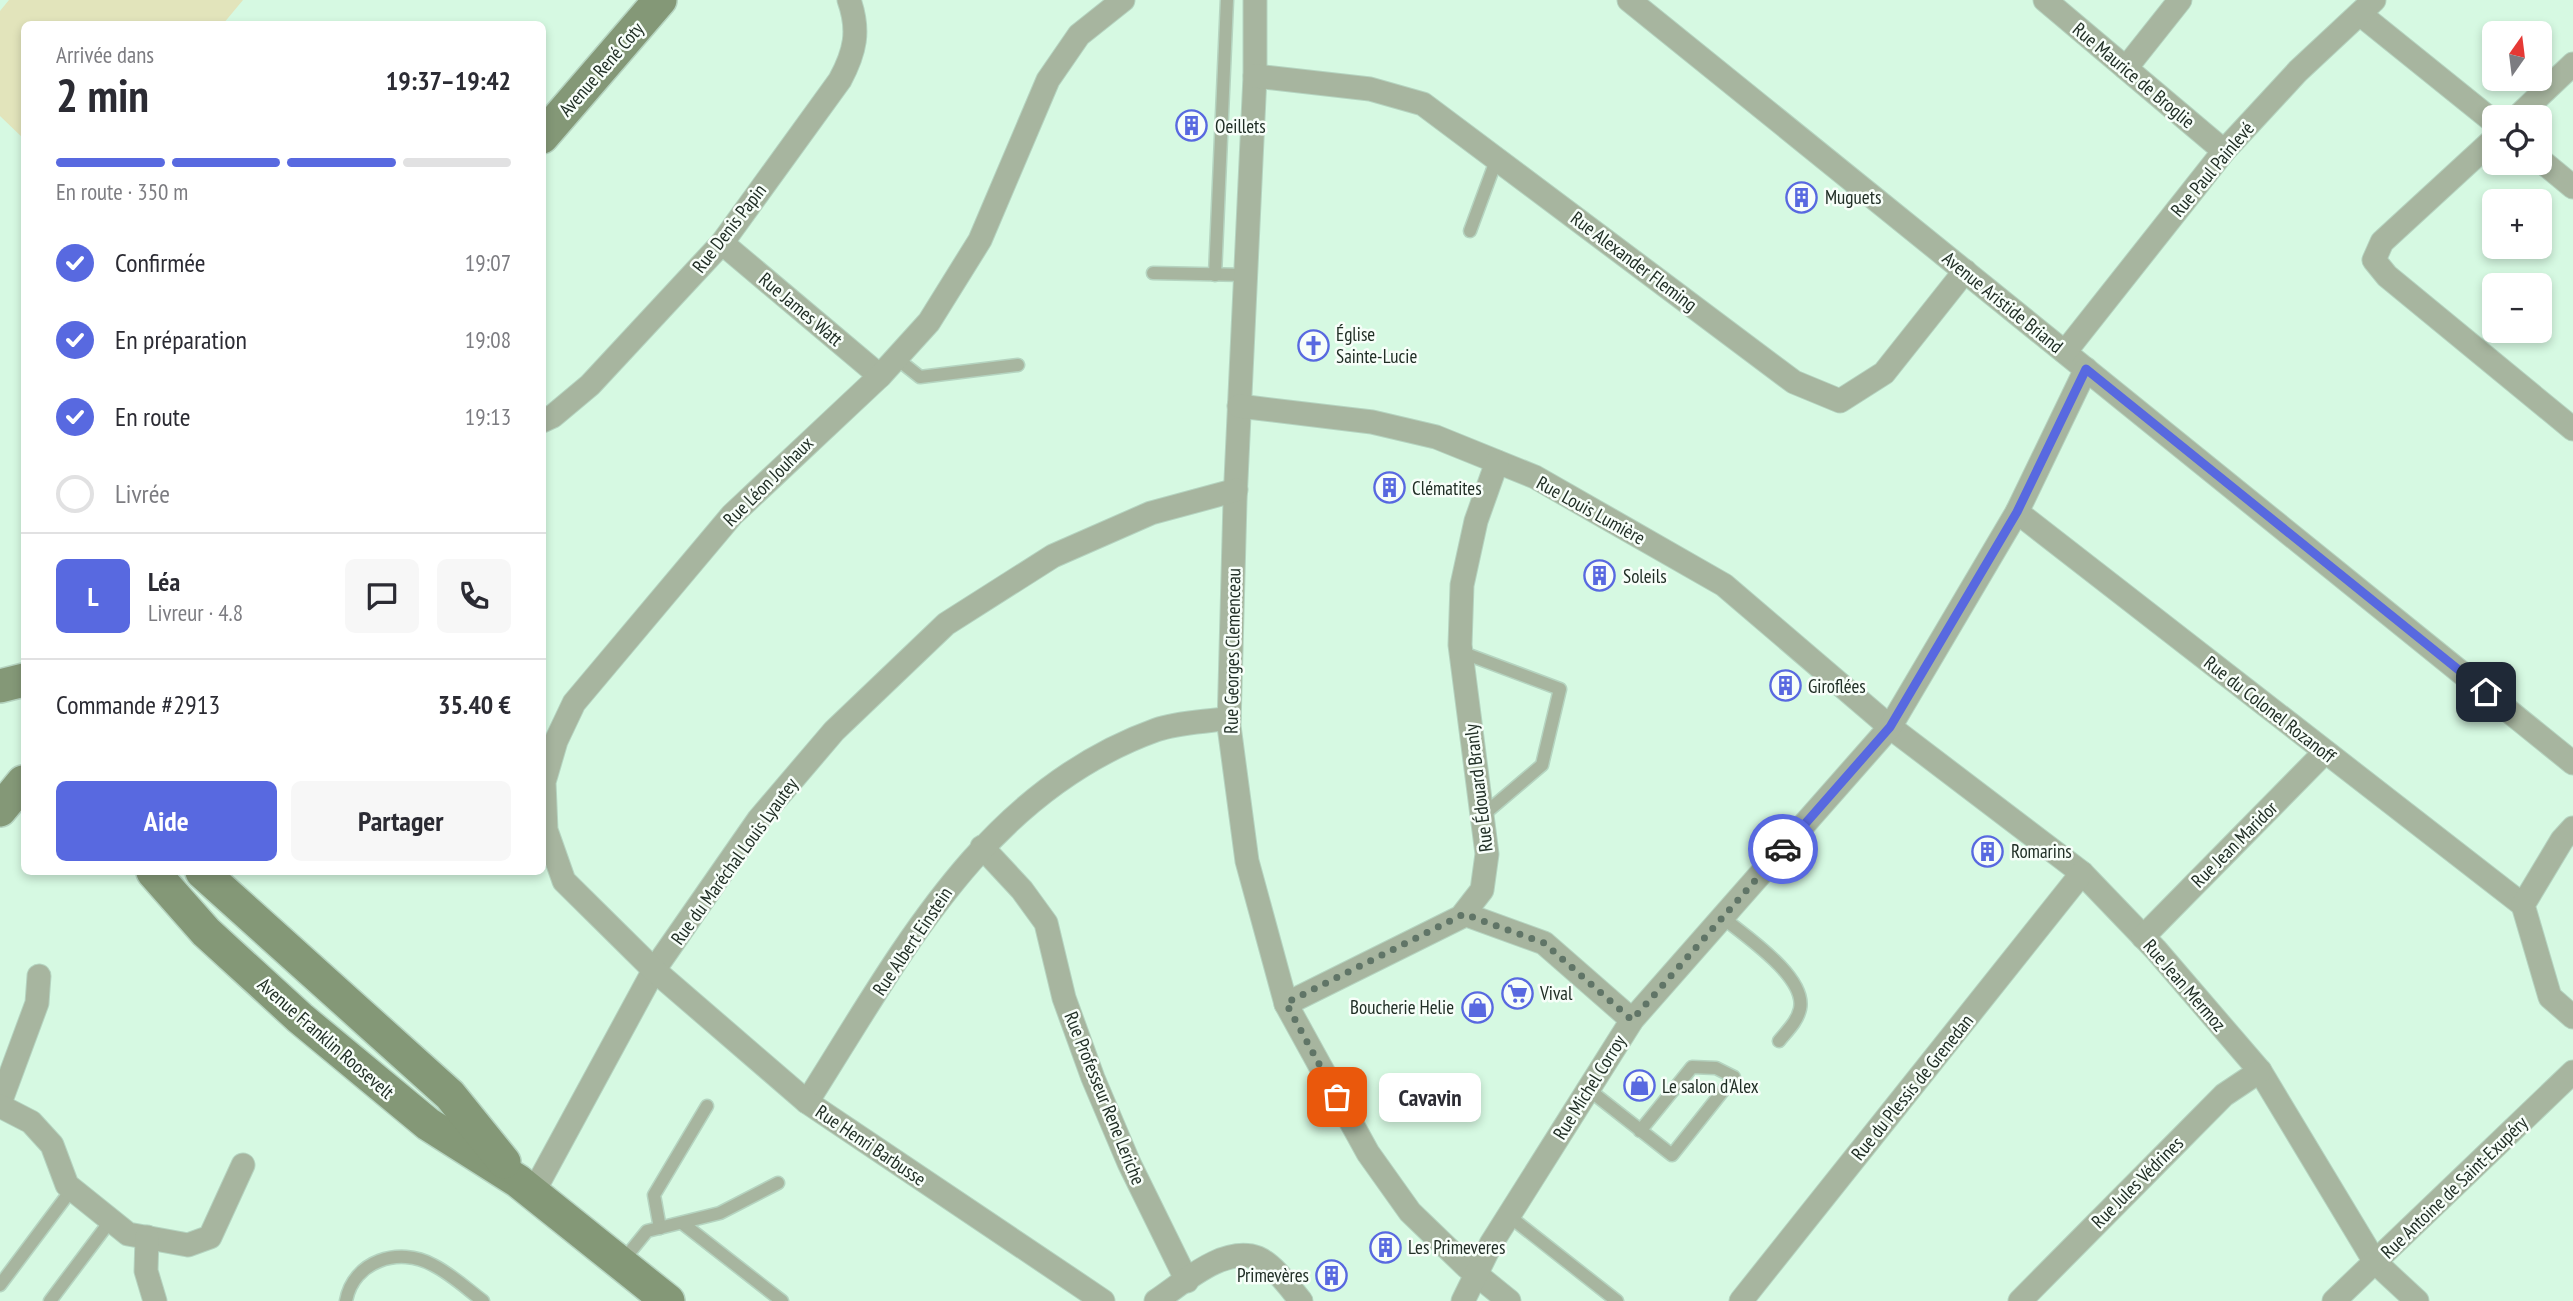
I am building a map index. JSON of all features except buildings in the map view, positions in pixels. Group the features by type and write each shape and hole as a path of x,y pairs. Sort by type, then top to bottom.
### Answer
{"street":[{"name":"Avenue René Coty","path":"546,132 660,0"},
{"name":"Rue Denis Papin","path":"546,419 590,385 722,243 840,80 852,58 856,37 855,18 849,0"},
{"name":"Rue Léon Jouhaux","path":"546,775 556,741 574,703 732,515 880,376 929,322 980,240 1048,80 1079,35 1123,0"},
{"name":"Rue Georges Clemenceau","path":"1255,0 1255,76 1236,490 1229,718 1247,861 1286,1003 1368,1153 1409,1212 1509,1301"},
{"name":"Rue Maurice de Broglie","path":"2045,0 2224,151"},
{"path":"2126,68 2180,0"},
{"name":"Avenue Aristide Briand","path":"1644,4 1965,271 2573,763"},
{"path":"2367,7 2482,111"},
{"name":"Rue Paul Painlevé","path":"2065,352 2224,151 2298,71 2367,7"},
{"path":"2530,105 2573,64"},
{"name":"Rue Alexander Fleming","path":"1255,76 1370,89 1423,104 1794,382 1840,401 1884,373 1965,271"},
{"path":"2482,150 2382,242 2374,260 2386,276 2573,429"},
{"path":"2552,170 2573,187"},
{"name":"Rue James Watt","path":"722,243 880,376"},
{"name":"Rue Michel Corroy","path":"1463,1301 1509,1216 1632,1020 1890,727 2017,512 2086,369"},
{"name":"Rue Louis Lumière","path":"1240,405 1372,422 1436,437 1535,477 1724,585 1890,727"},
{"name":"Rue Édouard Branly","path":"1464,914 1482,890 1487,854 1461,652 1462,585 1476,521 1497,462"},
{"name":"Rue du Maréchal Louis Lyautey","path":"526,1187 654,970 760,819 834,731 946,624 1053,556 1151,513 1236,490"},
{"name":"Rue du Colonel Rozanoff","path":"2017,512 2523,905"},
{"name":"Rue Albert Einstein","path":"807,1102 930,909 982,847 1039,795 1104,753 1158,729 1229,718"},
{"name":"Rue Jean Mermoz","path":"1890,727 2082,873 2143,937 2260,1071 2375,1262 2417,1301"},
{"name":"Rue Jean Maridor","path":"2143,937 2325,752"},
{"path":"0,810 16,780"},
{"path":"2573,828 2562,840 2523,905 2550,997 2573,1017"},
{"name":"Rue Léon Jouhaux","path":"546,830 564,881 654,970"},
{"name":"Rue Professeur Rene Leriche","path":"982,847 1022,890 1046,923 1065,998 1093,1078 1129,1163 1187,1281"},
{"name":"Rue du Plessis de Grenedan","path":"1741,1301 2082,873"},
{"name":"Avenue Franklin Roosevelt","path":"156,875 206,932 300,1018 438,1132 526,1187 668,1301"},
{"name":"Avenue Franklin Roosevelt","path":"205,875 450,1095 526,1187"},
{"path":"1286,1003 1464,914 1544,943 1632,1020"},
{"name":"Rue Henri Barbusse","path":"654,970 807,1102 1103,1301"},
{"path":"39,975 37,1003 0,1105 31,1122 52,1144 67,1185 128,1234 188,1245 211,1237 243,1165"},
{"name":"Rue Jules Védrines","path":"2020,1301 2224,1095 2260,1071"},
{"name":"Rue Antoine de Saint-Exupéry","path":"2334,1301 2573,1072"},
{"path":"147,1237 146,1271 155,1301"},
{"path":"1156,1301 1234,1255 1259,1259 1301,1301"}],"lane":[{"path":"1215,275 1227,0"},
{"path":"1470,231 1497,158"},
{"path":"1153,273 1246,275"},
{"path":"896,358 920,377 1018,365"},
{"path":"1461,652 1560,689 1542,765 1482,816"},
{"path":"1722,918 1776,962 1798,988 1800,1007 1794,1023 1779,1041"},
{"path":"1588,1089 1640,1130 1672,1155 1734,1077 1716,1068 1692,1067 1640,1130"},
{"path":"660,1228 654,1195 708,1106"},
{"path":"621,1263 647,1231 720,1213 778,1183"},
{"path":"0,1285 72,1189"},
{"path":"1509,1216 1617,1301"},
{"path":"50,1301 111,1220"},
{"path":"682,1223 782,1301"},
{"path":"346,1301 349,1287 360,1271 382,1258 409,1257 432,1264 483,1301"}],"green space":[{"path":"9,0 243,0 226,21 21,21 21,136 0,116 0,11"}],"way so far":[{"path":"1337,1097 1286,1003 1464,914 1544,943 1632,1020 1783,849"}],"place":[{"name":"Oeillets","path":"1192,126"},
{"name":"Muguets","path":"1802,197"},
{"name":"Église Sainte-Lucie","path":"1313,345"},
{"name":"Clématites","path":"1389,488"},
{"name":"Soleils","path":"1600,576"},
{"name":"Giroflées","path":"1785,686"},
{"name":"Romarins","path":"1988,851"},
{"name":"Vival","path":"1517,993"},
{"name":"Boucherie Helie","path":"1477,1007"},
{"name":"Le salon d'Alex","path":"1639,1086"},
{"name":"Cavavin","path":"1337,1097"},
{"name":"Les Primeveres","path":"1385,1247"},
{"name":"Primevères","path":"1332,1275"}],"route":[{"path":"1783,849 1890,727 2017,512 2086,369 2486,692"}]}
